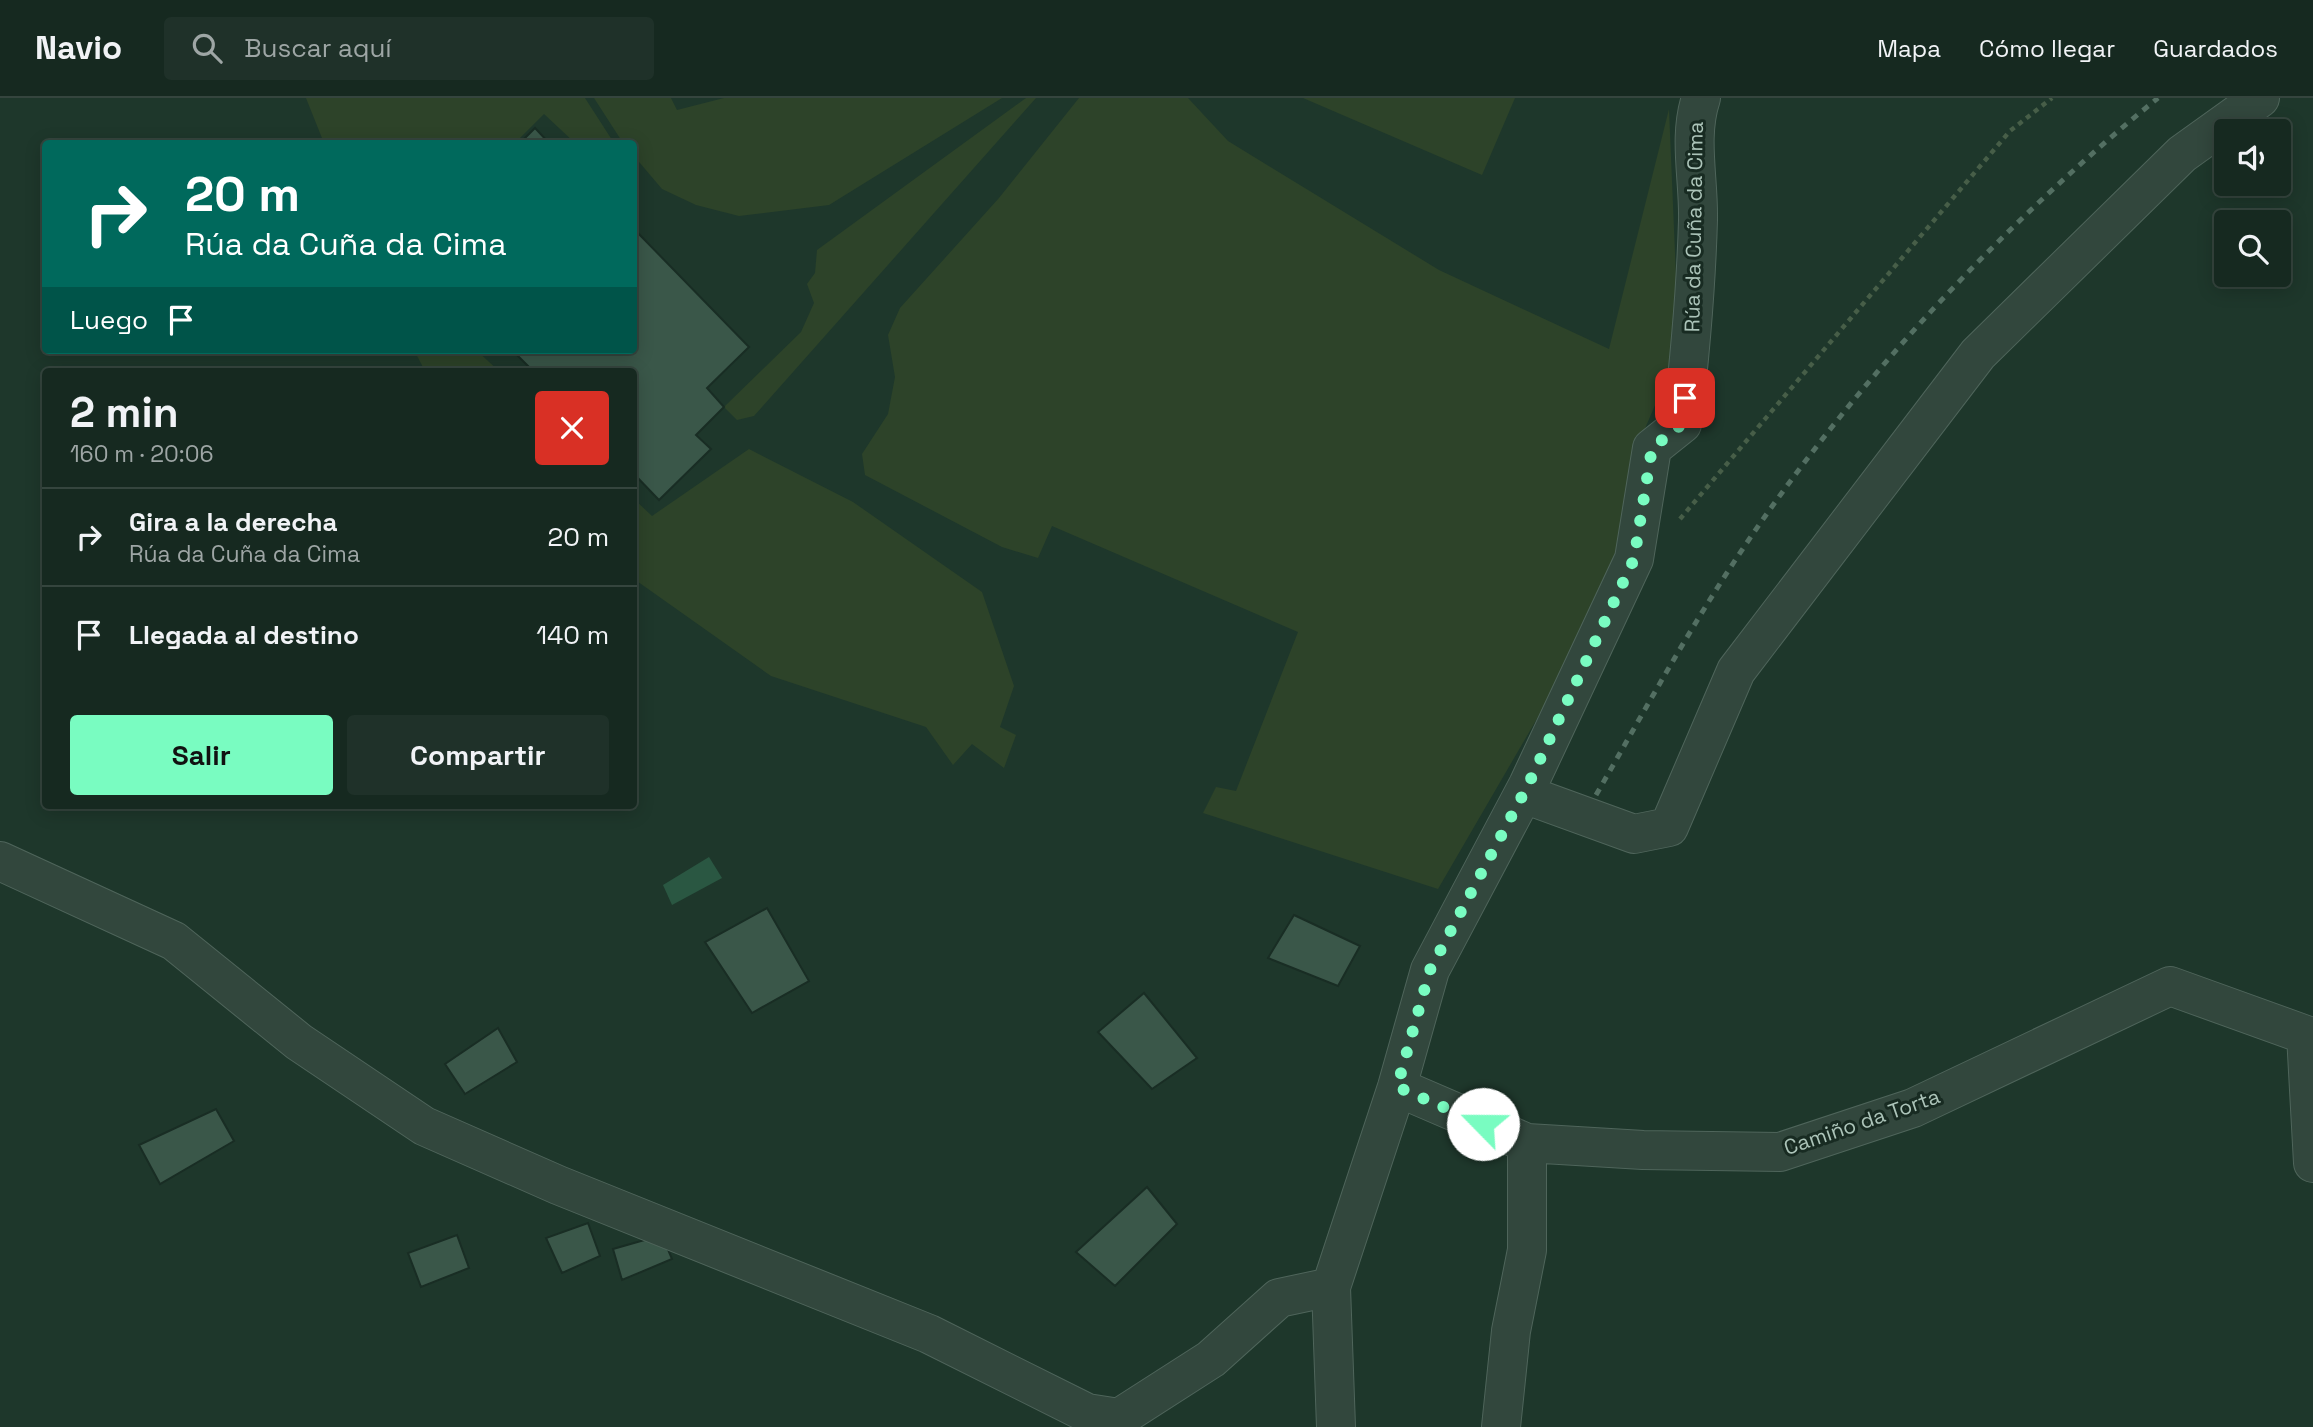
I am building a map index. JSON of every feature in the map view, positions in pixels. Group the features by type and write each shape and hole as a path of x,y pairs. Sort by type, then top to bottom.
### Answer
{"street":[{"name":"Rúa da Cuña da Cima","path":"1331,1287 1397,1087 1430,970 1524,794 1634,559 1652,448 1682,424 1694,308 1698,216 1694,119 1701,98"},
{"path":"1524,794 1634,834 1669,827 1736,671 1979,354 2182,154 2260,98"},
{"path":"0,862 174,941 299,1042 424,1126 558,1185 929,1334 1087,1413 1119,1418 1211,1359 1279,1298 1331,1287 1336,1427"},
{"name":"Camiño da Torta","path":"1397,1087 1527,1143 1643,1150 1780,1152 1913,1108 2170,986 2309,1033"},
{"path":"2309,1033 2313,1163"},
{"path":"1501,1427 1511,1331 1527,1250 1527,1143"}],"path":[{"path":"1634,559 1672,529 2010,131 2052,98"}],"shaded area":[{"path":"306,98 585,98 612,140 572,140 544,114 518,140 323,140"},
{"path":"594,98 671,98 677,110 724,98 1002,98 829,205 739,216 696,205 662,189 637,160 637,140 621,140"},
{"path":"1026,98 1036,98 754,416 737,420 724,407 801,332 814,303 807,284 815,273 817,250"},
{"path":"1079,98 1188,98 1228,141 1439,270 1609,349 1669,109 1679,349 1632,459 1614,586 1438,889 1203,813 1216,787 1236,791 1298,632 1052,526 1038,558 1002,547 865,475 862,454 888,414 895,377 888,335 900,308 999,198"},
{"path":"1303,98 1515,98 1482,175"},
{"path":"416,354 480,354 496,368 423,368"},
{"path":"749,449 853,502 982,592 1014,686 1000,727 1016,735 1004,768 972,744 953,765 926,727 771,676 637,581 637,502 652,516"},
{"path":"709,857 722,878 672,905 663,885"}],"building":[{"path":"535,128 546,140 523,140"},
{"path":"637,232 749,347 707,388 724,407 696,435 711,449 659,500 637,477 637,368 530,368 516,354 637,354"},
{"path":"767,908 809,981 752,1013 705,942"},
{"path":"1294,915 1360,946 1338,986 1268,958"},
{"path":"1144,993 1197,1058 1152,1089 1098,1032"},
{"path":"498,1028 517,1062 465,1094 445,1064"},
{"path":"216,1109 234,1141 160,1184 139,1145"},
{"path":"1147,1187 1177,1224 1115,1286 1076,1252"},
{"path":"588,1223 600,1256 562,1273 546,1238"},
{"path":"457,1235 469,1268 421,1287 408,1253"},
{"path":"662,1235 672,1259 622,1280 613,1249"}],"railway":[{"path":"1596,795 1734,562 1825,435 1928,314 1983,257 2098,148 2158,98"}],"route":[{"path":"1483,1124 1397,1087 1430,970 1528,785 1634,559 1652,448 1682,424 1685,398"}]}
